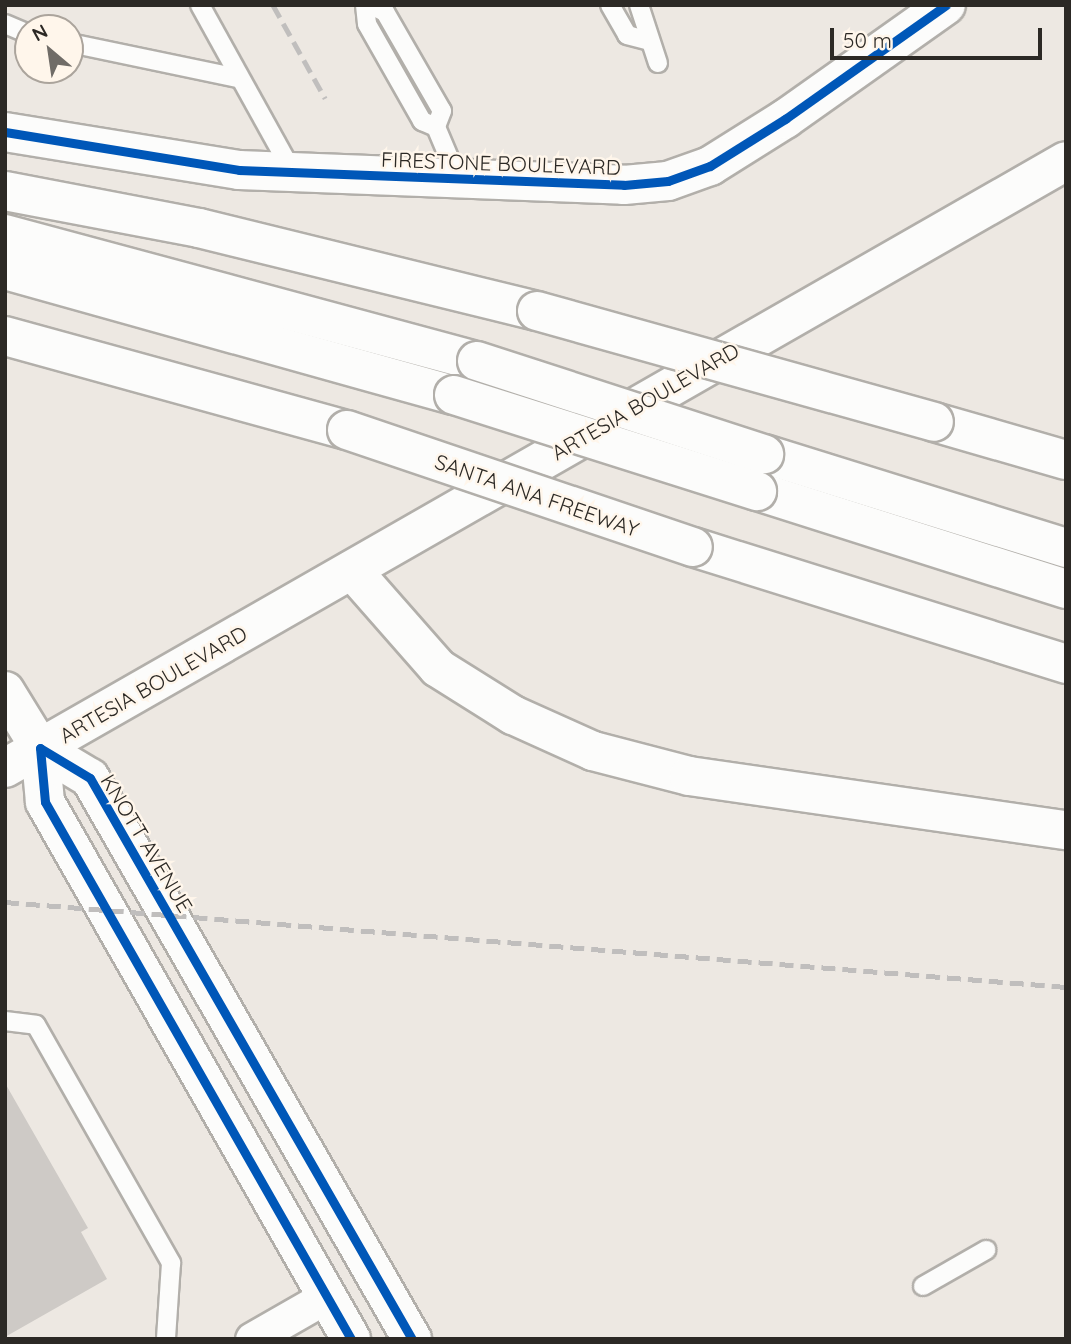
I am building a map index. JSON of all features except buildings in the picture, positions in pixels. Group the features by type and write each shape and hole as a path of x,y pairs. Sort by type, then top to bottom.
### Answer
{"main road":[{"name":"FIRESTONE BOULEVARD","path":"5,132 109,152 293,173 624,186 668,181 710,166 774,126 946,5"},
{"name":"ARTESIA BOULEVARD","path":"5,768 1066,161"},
{"path":"5,191 199,228 537,311 1066,460"},
{"path":"5,234 477,361 1066,548"},
{"path":"5,270 454,395 1066,589"},
{"name":"SANTA ANA FREEWAY","path":"5,336 347,430 693,547 1066,664"},
{"path":"352,570 438,668 513,715 593,751 689,776 1066,830"},
{"path":"5,691 40,748 45,802 351,1339"},
{"name":"KNOTT AVENUE","path":"40,748 90,778 412,1339"}],"street":[{"path":"252,1339 327,1296"}],"lane":[{"path":"200,5 238,78 293,173"},
{"path":"365,5 367,24 422,121 436,127"},
{"path":"371,5 385,12 442,111 436,127 458,179"},
{"path":"610,5 626,35 646,40"},
{"path":"639,5 650,24 646,40 658,63"},
{"path":"84,46 238,78"},
{"path":"5,1021 36,1025 171,1263 166,1339"},
{"path":"923,1286 986,1250"}],"railway":[{"path":"273,5 325,98"},
{"path":"5,902 1066,987"}],"cycle path":[{"path":"5,132 239,170 624,185 668,181 710,166 785,119 946,5"},
{"path":"40,748 90,778 412,1339"},
{"path":"40,748 45,802 351,1339"}]}
